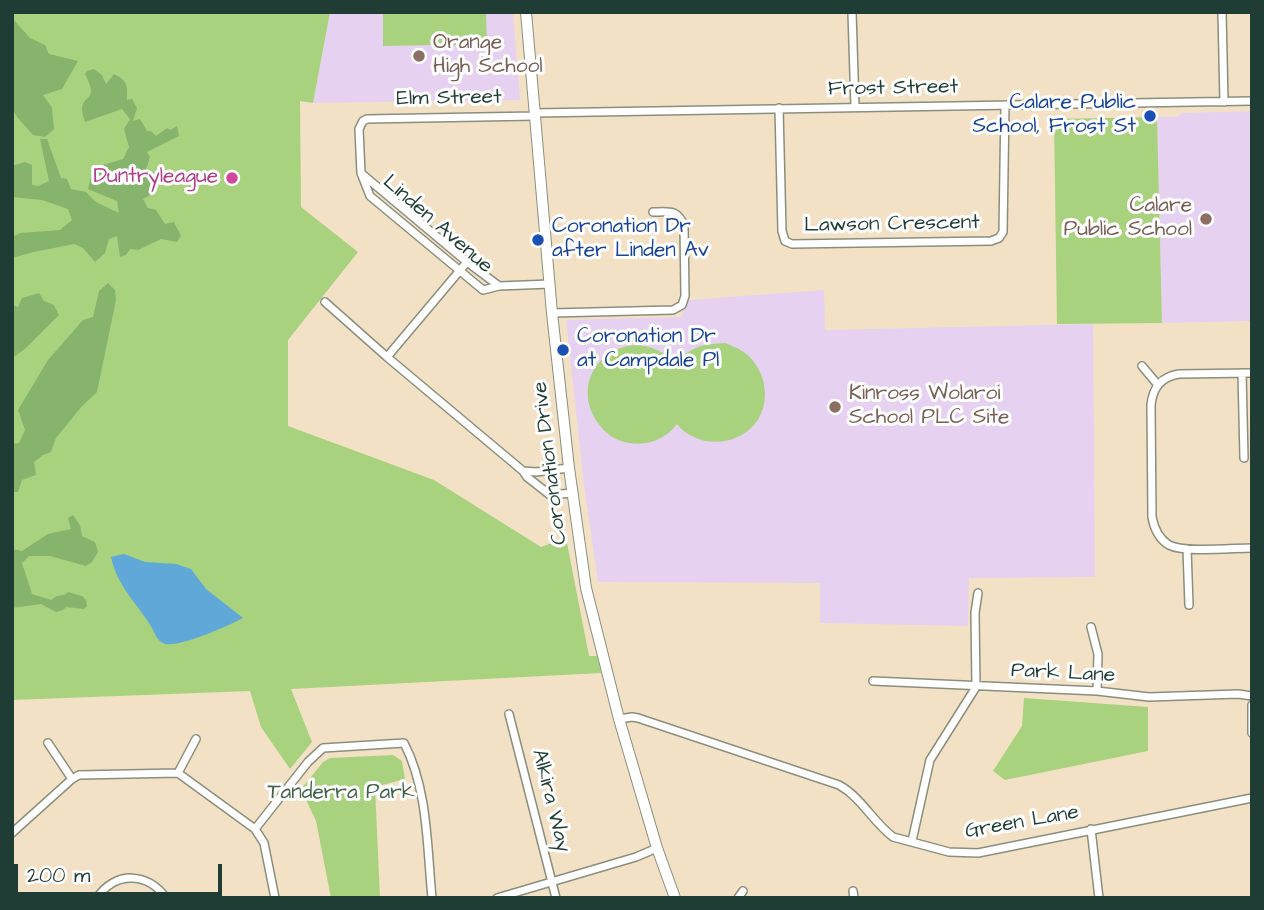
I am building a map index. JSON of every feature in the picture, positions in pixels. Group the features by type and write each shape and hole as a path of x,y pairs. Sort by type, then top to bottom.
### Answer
{"main road":[{"name":"Coronation Drive","path":"526,12 552,313 569,468 586,588 619,719 657,848 676,898"}],"street":[{"path":"852,12 855,107"},
{"path":"1222,12 1224,102"},
{"name":"Frost Street","path":"535,114 1252,101"},
{"name":"Lawson Crescent","path":"779,108 782,231 785,241 792,244 845,244 991,241 999,238 1003,232 1005,105"},
{"name":"Elm Street","path":"363,121 371,118 535,114"},
{"name":"Linden Avenue","path":"363,121 359,129 361,173 370,196 483,290 499,286 550,284"},
{"name":"Linden Avenue","path":"361,173 499,286"},
{"path":"552,313 673,310 682,305 685,296 684,226 680,216 675,213 653,212"},
{"path":"387,357 467,262"},
{"path":"325,302 550,495 573,493"},
{"path":"1142,366 1158,385"},
{"path":"1242,373 1244,458"},
{"path":"1252,373 1174,375 1165,378 1158,385 1151,405 1153,524 1161,539 1176,548 1252,548"},
{"path":"523,471 569,468"},
{"path":"1187,549 1189,605"},
{"path":"912,841 930,760 976,687 975,613 978,593"},
{"path":"1091,626 1098,654 1097,691"},
{"name":"Park Lane","path":"873,681 1097,691 1149,697 1238,694 1252,696"},
{"path":"1252,705 1252,733"},
{"name":"Alkira Way","path":"509,714 556,898"},
{"name":"Green Lane","path":"619,719 638,718 839,785 848,790 893,837 949,852 978,853 1252,798"},
{"path":"178,773 196,739"},
{"path":"48,743 72,779"},
{"path":"255,829 308,762 323,748 404,743 421,796 432,898"},
{"path":"12,833 72,779 82,775 178,773 255,829 264,843 275,898"},
{"path":"1091,829 1099,898"},
{"path":"497,898 636,857 657,848"},
{"path":"97,898 105,887 128,877 148,881 166,898"}],"shaded area":[{"name":"Orange High School","path":"330,12 513,12 520,100 313,103"},
{"name":"Calare Public School","path":"1252,111 1252,321 1162,323 1157,117 1177,117 1182,113"},
{"name":"Kinross Wolaroi School PLC Site","path":"824,290 825,330 1093,324 1095,577 969,578 968,626 820,623 820,583 598,582 584,485 566,320 681,317 689,300"}],"green space":[{"path":"12,12 330,12 313,103 300,101 301,207 358,252 288,340 288,426 434,480 541,547 566,538 589,656 597,656 601,673 291,689 312,742 290,769 261,727 250,691 12,700"},
{"path":"383,12 486,12 487,44 383,46"},
{"path":"12,18 30,38 45,45 49,54 78,61 62,89 43,95 52,108 54,129 45,137 33,135 12,108"},
{"path":"94,69 102,75 106,84 114,74 124,81 127,100 132,99 137,108 133,121 140,119 147,131 156,136 167,128 170,130 177,126 179,136 147,152 150,157 146,170 133,169 120,181 123,185 148,175 152,194 143,199 148,208 156,210 165,224 174,222 181,236 177,242 161,239 138,250 130,249 126,255 120,257 117,236 109,239 105,253 95,262 83,248 74,244 12,258 12,237 21,233 60,230 72,220 68,209 42,200 12,197 12,166 25,162 32,165 32,185 38,186 49,181 40,139 47,139 61,178 67,179 71,189 86,192 96,202 119,213 117,201 88,189 93,168 123,159 129,147 124,129 130,119 122,109 85,122 82,108 91,90 85,74"},
{"path":"1157,117 1162,323 1057,324 1054,119"},
{"path":"108,283 115,290 116,300 97,392 56,438 51,452 34,462 36,475 22,480 18,492 12,492 12,444 19,443 25,430 18,410 48,360 83,320 93,317 99,291"},
{"path":"39,293 44,301 54,305 59,315 25,349 12,358 12,305 18,307 22,298"},
{"path":"726,343 752,360 762,378 765,397 763,407 760,417 746,433 726,441 715,442 694,437 677,424 662,437 636,444 616,439 598,423 589,404 588,386 594,369 606,356 621,348 638,345 657,350 675,363 698,347"},
{"path":"73,515 80,525 82,536 95,542 98,552 92,562 86,566 50,556 29,556 22,563 32,594 51,600 68,592 82,596 87,606 84,609 66,607 56,612 41,604 12,608 12,549 22,551 48,534 71,529 68,518"},
{"path":"1024,698 1148,707 1148,751 1005,780 993,771 1022,726"},
{"name":"Tanderra Park","path":"393,755 402,761 405,779 375,787 380,898 331,898 316,821 301,789 323,762 330,758"}],"water":[{"path":"124,554 145,562 176,564 191,569 206,589 243,618 193,639 172,644 162,643 117,576 111,557"}],"place":[{"name":"Orange High School","path":"419,56"},
{"name":"Calare Public School, Frost St","path":"1150,116"},
{"name":"Duntryleague","path":"232,178"},
{"name":"Calare Public School","path":"1206,219"},
{"name":"Coronation Dr after Linden Av","path":"538,240"},
{"name":"Coronation Dr at Campdale Pl","path":"563,350"},
{"name":"Kinross Wolaroi School PLC Site","path":"835,407"}]}
